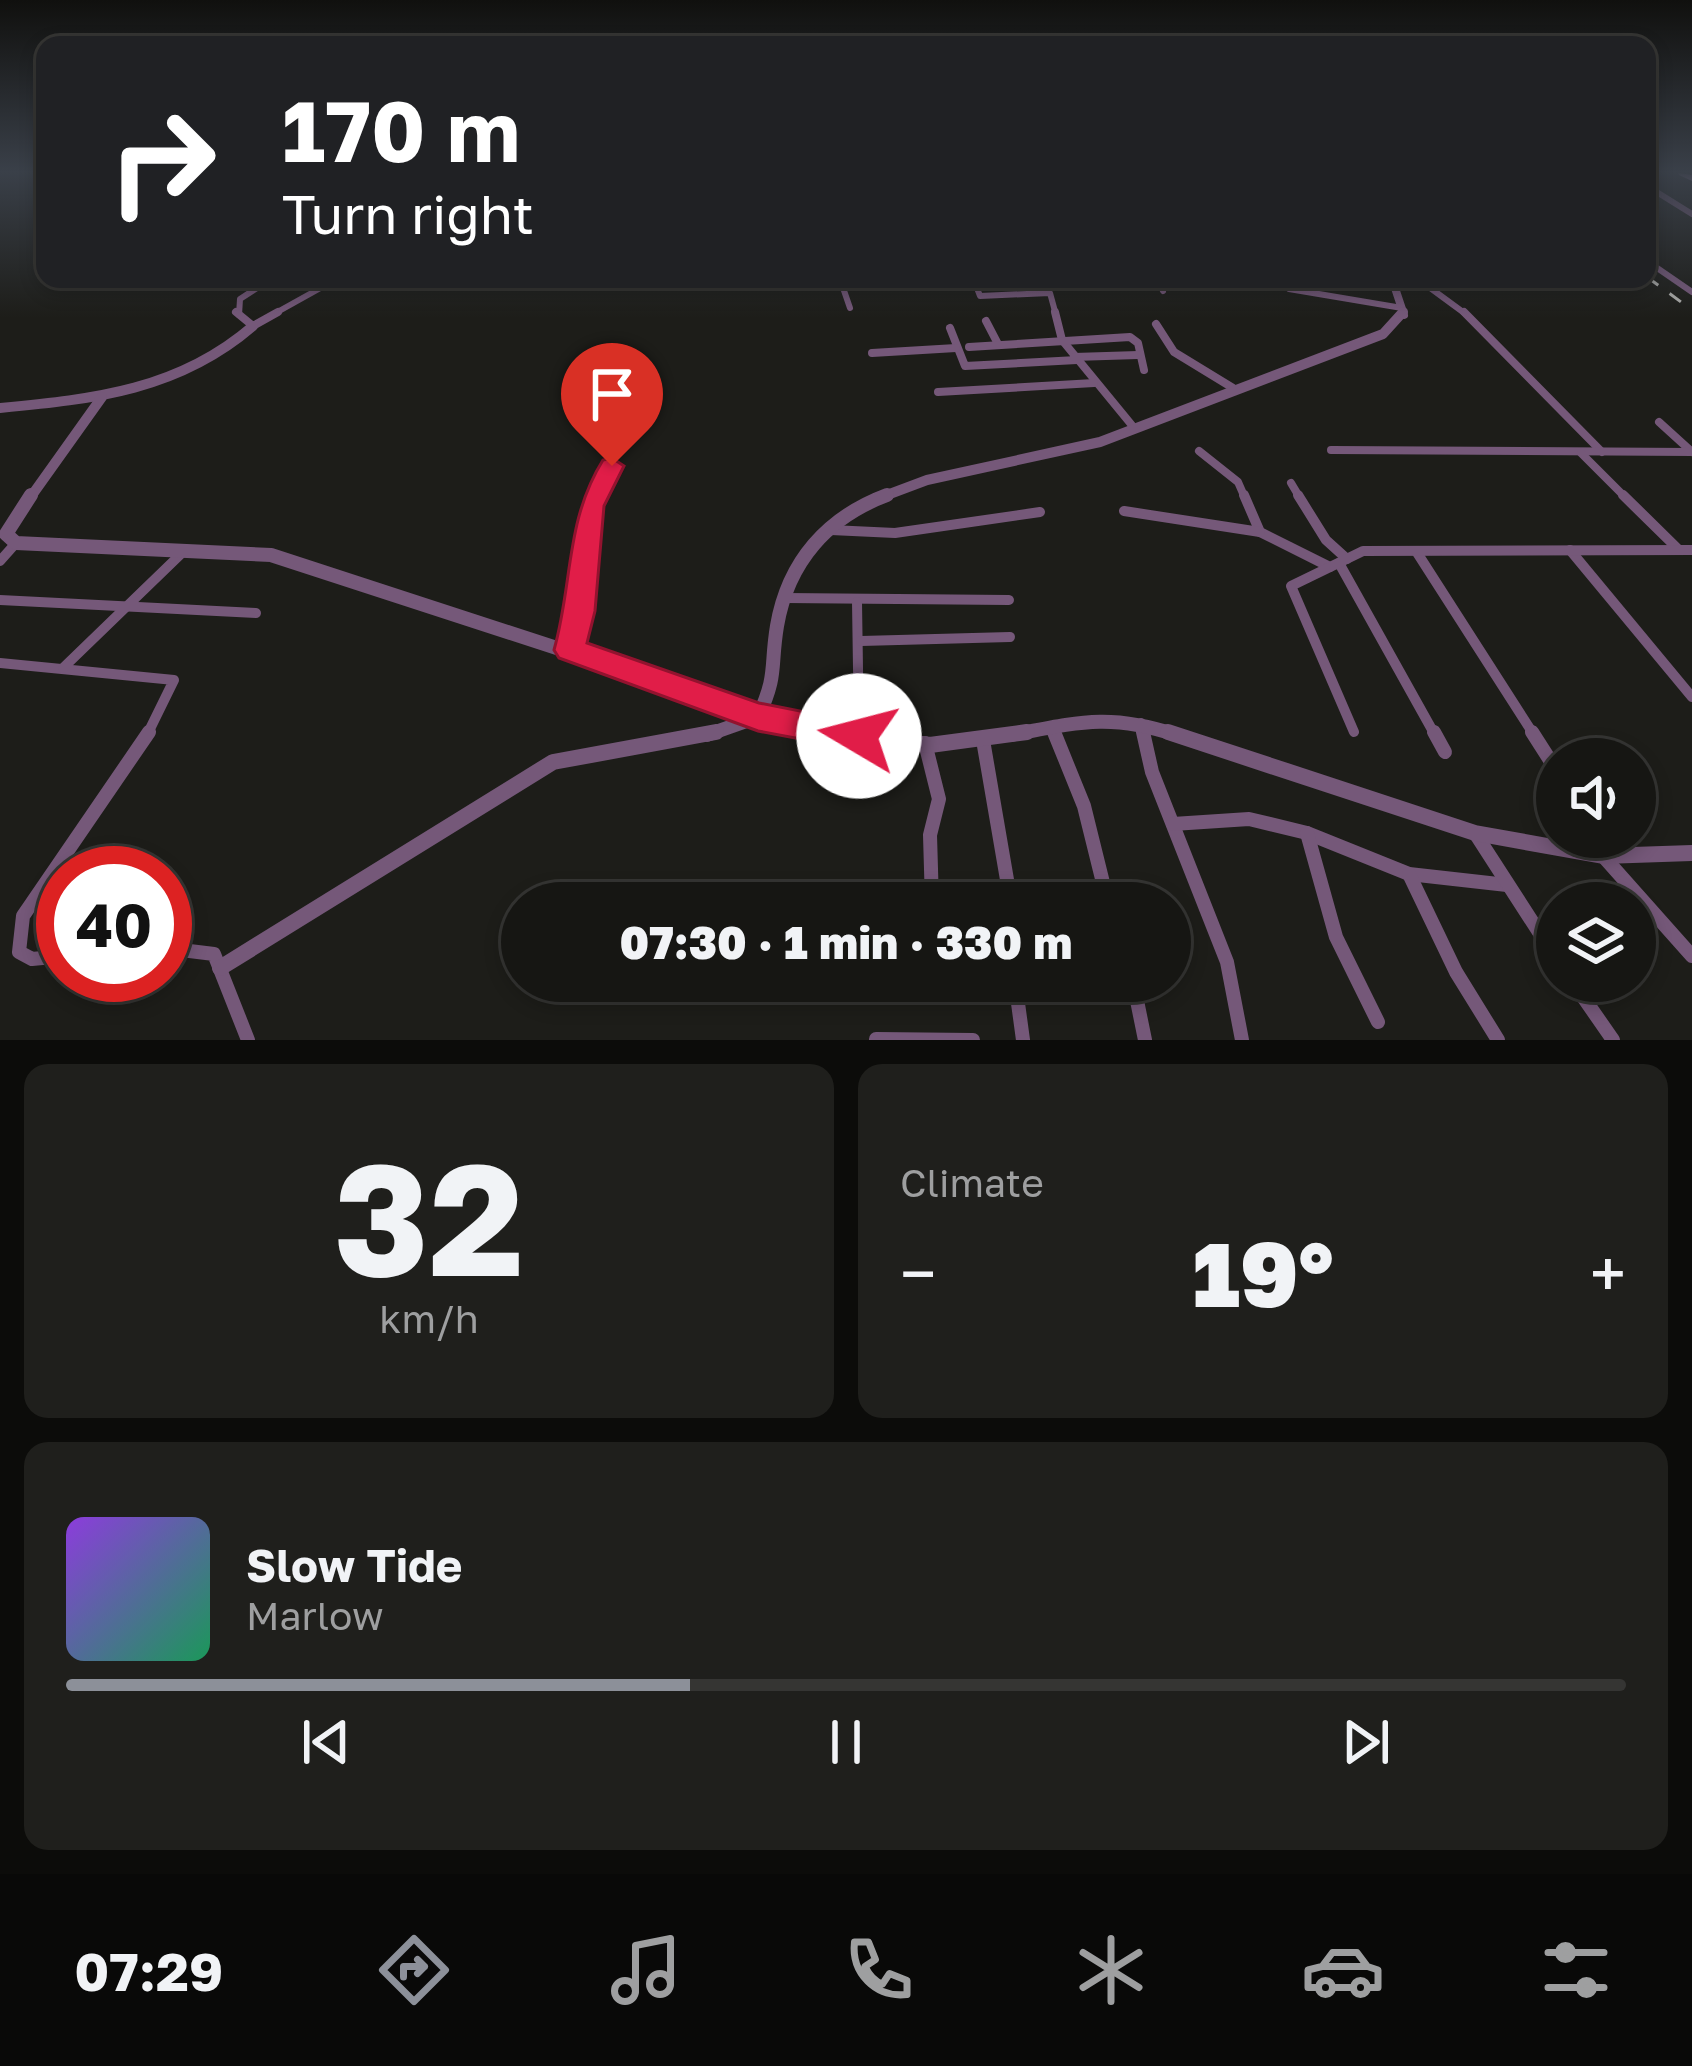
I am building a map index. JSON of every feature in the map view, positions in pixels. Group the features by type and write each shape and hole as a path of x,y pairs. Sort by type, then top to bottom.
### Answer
{"street":[{"path":"1656,267 1692,292"},
{"path":"253,326 236,314 240,299 257,288"},
{"path":"0,409 102,397 189,375 228,351 253,326 320,288"},
{"path":"843,288 850,308"},
{"path":"977,288 980,296 1050,293 1063,340 1135,429"},
{"path":"220,968 553,762 701,737 758,717 775,681 777,626 785,598 816,538 854,508 927,480 1100,442 1383,334 1404,316 1395,288"},
{"path":"1431,288 1459,307 1602,452"},
{"path":"1288,289 1402,308"},
{"path":"986,322 998,344"},
{"path":"1156,324 1174,352 1233,388"},
{"path":"950,328 965,366 1138,355"},
{"path":"969,346 1130,337 1138,343 1144,370"},
{"path":"872,353 956,348"},
{"path":"938,392 1094,383"},
{"path":"102,397 70,436 6,534 16,542 271,555 570,650 758,717 859,736 925,743 983,740 1101,718 1141,723 1475,833 1536,844"},
{"path":"1659,422 1692,452"},
{"path":"1331,450 1692,452"},
{"path":"1199,451 1238,482 1260,532"},
{"path":"1579,452 1686,550"},
{"path":"570,650 580,611 591,506 612,466"},
{"path":"1292,483 1445,752"},
{"path":"1124,511 1260,532 1338,563"},
{"path":"827,529 895,533 1040,512"},
{"path":"0,561 16,542"},
{"path":"63,668 184,550"},
{"path":"1570,550 1692,697"},
{"path":"1354,732 1291,586 1363,551 1686,550"},
{"path":"1416,551 1536,738"},
{"path":"785,598 1009,600"},
{"path":"0,600 256,613"},
{"path":"856,602 861,641 859,736"},
{"path":"861,641 1010,637"},
{"path":"0,662 174,680 154,726 72,846"},
{"path":"1141,723 1152,772 1227,962 1241,1040"},
{"path":"1053,729 1084,806 1103,882"},
{"path":"983,740 1007,882"},
{"path":"925,743 939,800 930,835 931,882"},
{"path":"1173,824 1249,819 1307,833 1408,874 1508,885"},
{"path":"1307,833 1336,937 1378,1022"},
{"path":"1475,833 1536,928"},
{"path":"1656,854 1692,853"},
{"path":"1606,858 1692,956"},
{"path":"1408,874 1456,972 1498,1040"},
{"path":"36,897 15,942 19,952 36,959"},
{"path":"192,951 214,954 248,1040"},
{"path":"1018,1002 1023,1040"},
{"path":"1137,1002 1145,1040"},
{"path":"1587,1002 1613,1040"},
{"path":"876,1039 973,1040"}],"railway":[{"path":"1656,284 1692,310"}],"route":[{"path":"612,466 591,506 580,611 570,650 758,717 859,736"}]}
